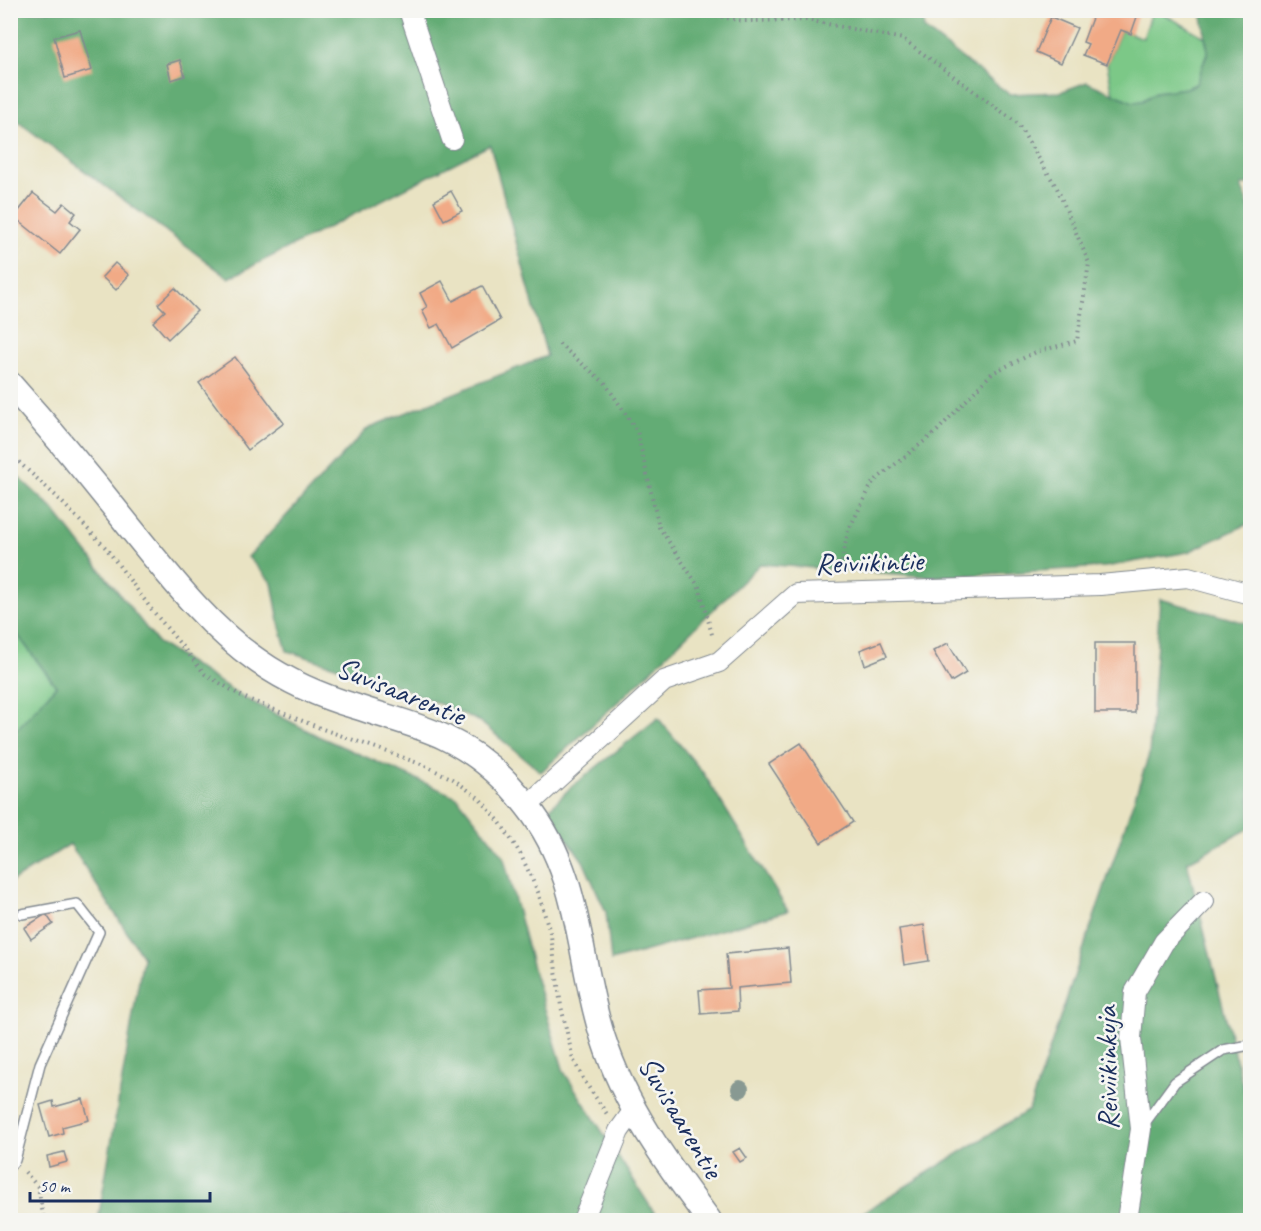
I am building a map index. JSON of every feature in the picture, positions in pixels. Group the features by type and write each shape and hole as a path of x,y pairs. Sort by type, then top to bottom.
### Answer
{"street":[{"path":"409,10 452,139"},
{"name":"Suvisaarentie","path":"10,384 45,422 170,578 226,635 256,660 277,673 326,696 444,738 479,758 495,771 527,806 554,849 566,878 577,918 601,1035 613,1070 634,1110 672,1171 710,1221"},
{"name":"Reiviikintie","path":"527,806 664,681 719,662 796,594 1100,585 1188,577 1251,594"},
{"name":"Reiviikinkuja","path":"1127,1221 1141,1129 1131,1038 1135,992 1164,942 1204,901"},
{"path":"584,1221 619,1131 634,1110"}],"lane":[{"path":"13,1163 40,1064 99,932 77,904 22,914"},
{"path":"1141,1129 1175,1082 1223,1050 1251,1045"}],"path":[{"path":"686,10 743,21 807,20 903,39 1017,123 1057,188 1089,263 1077,340 1036,352 992,373 937,431 873,482 848,531 837,593"},
{"path":"560,344 605,383 637,431 659,527 699,587 719,662"},
{"path":"10,454 56,496 106,548 152,610 205,674 243,697 352,740 421,764 453,779 479,798 499,821 520,853 538,892 551,936 561,1006 573,1059 585,1082 619,1131"},
{"path":"13,1163 38,1187 44,1221"}],"green space":[{"path":"11,11 924,11 922,14 924,29 1009,94 1060,92 1087,82 1133,102 1142,101 1156,92 1187,88 1196,84 1208,51 1201,11 1250,11 1250,185 1241,185 1250,211 1250,523 1188,552 1105,567 936,577 760,564 633,688 541,772 479,721 398,686 287,651 272,583 248,557 368,428 547,356 490,145 229,278 13,118 11,120"},
{"path":"1136,11 1158,11 1205,37 1208,51 1196,84 1187,88 1156,92 1142,101 1133,102 1113,94 1107,64 1121,30 1143,38 1151,15"},
{"path":"11,470 52,508 158,643 243,697 318,736 457,797 503,855 535,976 564,1072 659,1220 98,1220 143,957 70,844 11,882 11,736 56,686 11,626"},
{"path":"1160,599 1250,624 1250,828 1187,862 1244,1091 1250,1094 1250,1220 851,1220 1029,1110 1149,755"},
{"path":"11,626 56,686 11,736"},
{"path":"658,718 704,774 788,911 611,961 606,912 583,861 547,811 570,788"}],"building":[{"path":"1095,10 1129,10 1138,14 1131,34 1121,30 1107,64 1083,55 1088,44 1083,42"},
{"path":"1051,17 1077,28 1061,63 1036,52"},
{"path":"80,30 92,70 65,78 54,37"},
{"path":"180,60 185,76 171,80 167,64"},
{"path":"451,191 462,211 444,220 434,201"},
{"path":"33,193 57,211 64,203 76,213 70,221 80,229 60,254 14,217"},
{"path":"115,263 129,275 116,290 102,277"},
{"path":"442,281 453,301 482,286 500,320 452,348 439,324 431,328 422,310 427,307 420,293"},
{"path":"175,288 197,311 168,339 153,322 165,311 158,304"},
{"path":"235,357 284,423 248,450 199,383"},
{"path":"881,642 887,656 865,665 860,650"},
{"path":"948,643 966,673 951,682 933,651"},
{"path":"1095,643 1135,643 1135,713 1095,713"},
{"path":"801,743 853,822 821,843 769,764"},
{"path":"46,914 53,924 31,939 24,928"},
{"path":"924,925 929,961 904,965 899,929"},
{"path":"788,948 791,983 737,988 738,1011 701,1014 699,990 729,988 726,954"},
{"path":"83,1099 89,1120 62,1127 63,1133 49,1137 40,1105 53,1101 54,1107"},
{"path":"740,1148 747,1158 740,1162 733,1152"},
{"path":"64,1152 67,1162 49,1167 47,1156"}]}
